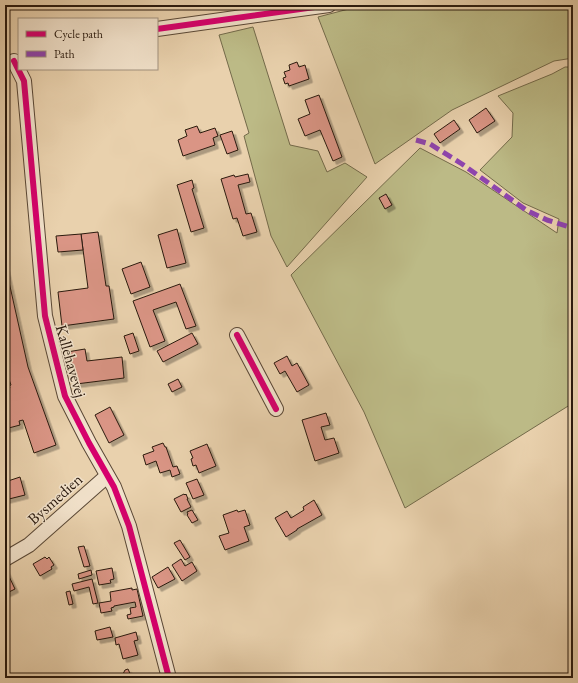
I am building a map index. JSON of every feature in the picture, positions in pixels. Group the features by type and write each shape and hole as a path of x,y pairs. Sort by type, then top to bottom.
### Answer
{"street":[{"path":"158,28 329,5"},
{"name":"Kallehavevej","path":"10,62 24,81 45,316 65,396 114,487 129,526 169,678"},
{"path":"237,335 276,409"},
{"name":"Bysmedien","path":"5,559 29,545 107,476"}],"shaded area":[{"path":"364,5 573,5 573,58 554,61 452,110 375,164 318,17"},
{"path":"253,27 290,145 318,151 327,172 345,163 367,177 287,267 271,236 244,136 249,133 219,35"},
{"path":"565,67 573,67 573,403 405,508 364,412 291,275 420,148 466,172 557,233 559,219 523,203 480,170 512,137 513,113 498,96 552,74"}],"building":[{"path":"297,62 299,67 305,65 309,79 289,86 288,83 285,84 283,78 286,77 284,72 290,70 289,65"},
{"path":"319,95 342,157 333,161 320,130 305,136 298,119 310,114 305,100"},
{"path":"486,108 495,121 477,133 469,120"},
{"path":"454,120 460,129 440,143 434,134"},
{"path":"197,126 200,133 215,128 218,136 213,138 215,145 183,156 178,140 187,136 185,130"},
{"path":"232,131 238,150 227,154 220,135"},
{"path":"248,174 250,182 238,185 246,214 251,213 257,232 243,236 237,218 233,219 221,179 234,175 235,177"},
{"path":"192,180 194,188 192,189 204,228 191,232 177,185"},
{"path":"386,194 392,205 385,209 379,198"},
{"path":"177,229 186,263 167,268 158,235"},
{"path":"98,232 106,286 109,286 114,319 62,326 58,292 88,288 81,234"},
{"path":"81,234 83,250 58,252 56,236"},
{"path":"141,262 150,287 131,294 122,269"},
{"path":"5,264 28,367 56,445 34,453 23,420 19,421 20,425 5,429 5,390 10,388 9,386 11,385 7,374 5,358"},
{"path":"180,284 196,326 186,329 176,302 153,310 165,341 150,347 133,301"},
{"path":"133,333 139,351 130,354 124,336"},
{"path":"192,333 198,344 163,362 157,351"},
{"path":"85,349 87,361 122,357 124,378 76,384 73,365 68,366 67,352"},
{"path":"287,356 292,366 297,363 309,385 297,392 285,371 280,374 274,363"},
{"path":"178,379 182,387 172,392 168,384"},
{"path":"110,407 124,435 109,443 95,415"},
{"path":"326,413 330,425 321,427 325,440 334,438 339,453 315,461 302,420"},
{"path":"163,443 166,447 173,467 177,466 180,474 172,477 170,470 160,473 156,461 146,465 143,455 154,451 152,447"},
{"path":"207,444 216,466 199,473 196,465 193,466 191,459 193,458 190,451"},
{"path":"20,477 25,495 5,500 5,482"},
{"path":"197,479 204,495 193,499 186,483"},
{"path":"186,494 191,507 181,512 174,499"},
{"path":"314,500 322,515 286,537 275,518 287,511 291,518 304,510 303,507"},
{"path":"192,510 198,520 192,523 187,515 187,512"},
{"path":"237,510 238,512 245,510 250,525 244,527 249,541 225,550 219,536 229,533 223,515"},
{"path":"180,540 190,557 185,560 174,543"},
{"path":"84,546 90,566 84,567 78,547"},
{"path":"45,557 47,559 49,557 54,565 51,567 52,569 40,576 33,564"},
{"path":"181,559 185,566 192,562 197,571 182,581 172,565"},
{"path":"168,567 175,579 158,588 152,577"},
{"path":"5,568 15,589 5,594"},
{"path":"112,568 114,579 110,580 111,583 99,585 96,571"},
{"path":"91,570 92,575 79,579 78,574"},
{"path":"92,579 98,603 93,604 89,587 74,591 72,584"},
{"path":"132,588 132,590 137,589 143,616 128,619 127,615 131,614 130,608 136,607 135,602 114,606 111,608 112,611 101,613 99,603 111,601 110,592"},
{"path":"70,591 73,604 69,605 66,592"},
{"path":"110,627 113,637 97,640 95,631"},
{"path":"136,632 138,640 134,641 138,655 123,659 119,644 116,645 115,638"},
{"path":"128,669 132,678 124,678 123,674 125,670"}],"marked path":[{"path":"416,140 430,144 462,164 526,210 547,220 573,228"}],"cycle path":[{"path":"158,29 329,5"},
{"path":"14,61 18,69"},
{"path":"18,70 24,81 45,316 65,396 114,487 129,526 169,678"},
{"path":"237,335 276,409"}]}
